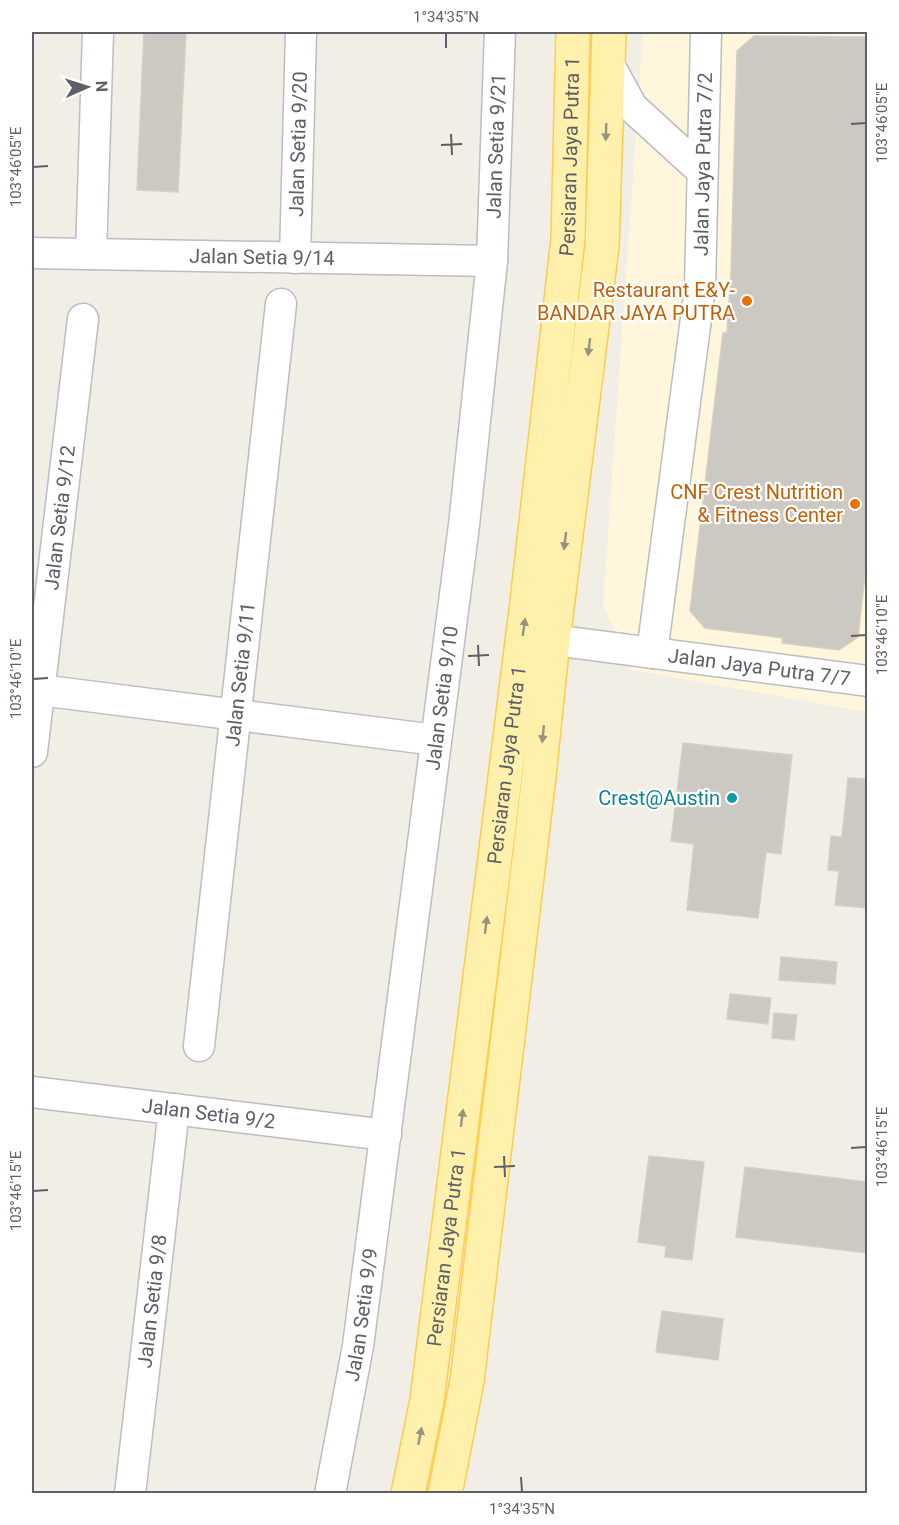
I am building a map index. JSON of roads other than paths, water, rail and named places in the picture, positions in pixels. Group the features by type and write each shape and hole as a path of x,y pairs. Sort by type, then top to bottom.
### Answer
{"main road":[{"name":"Persiaran Jaya Putra 1","path":"408,1494 427,1400 547,426 568,239 573,32"},
{"name":"Persiaran Jaya Putra 1","path":"445,1494 471,1351 539,776 552,640 602,246 608,47"}],"street":[{"path":"91,254 98,32"},
{"name":"Jalan Setia 9/20","path":"295,258 301,32"},
{"name":"Jalan Setia 9/21","path":"492,261 500,32"},
{"name":"Jalan Jaya Putra 7/2","path":"652,653 700,288 706,32"},
{"path":"608,47 632,107 702,171"},
{"name":"Jalan Setia 9/14","path":"32,253 492,261"},
{"name":"Jalan Setia 9/10","path":"386,1135 464,525 492,261"},
{"name":"Jalan Setia 9/11","path":"199,1046 280,304"},
{"name":"Jalan Setia 9/12","path":"32,752 35,689 83,320"},
{"name":"Jalan Jaya Putra 7/7","path":"552,640 867,681"},
{"path":"35,689 436,740"},
{"name":"Jalan Setia 9/2","path":"32,1092 386,1135"},
{"name":"Jalan Setia 9/8","path":"130,1494 174,1109"},
{"name":"Jalan Setia 9/9","path":"330,1494 358,1346 386,1135"}],"place":[{"name":"Restaurant E&Y- BANDAR JAYA PUTRA","path":"747,301"},
{"name":"CNF Crest Nutrition & Fitness Center","path":"855,504"},
{"name":"Crest@Austin","path":"732,798"}]}
